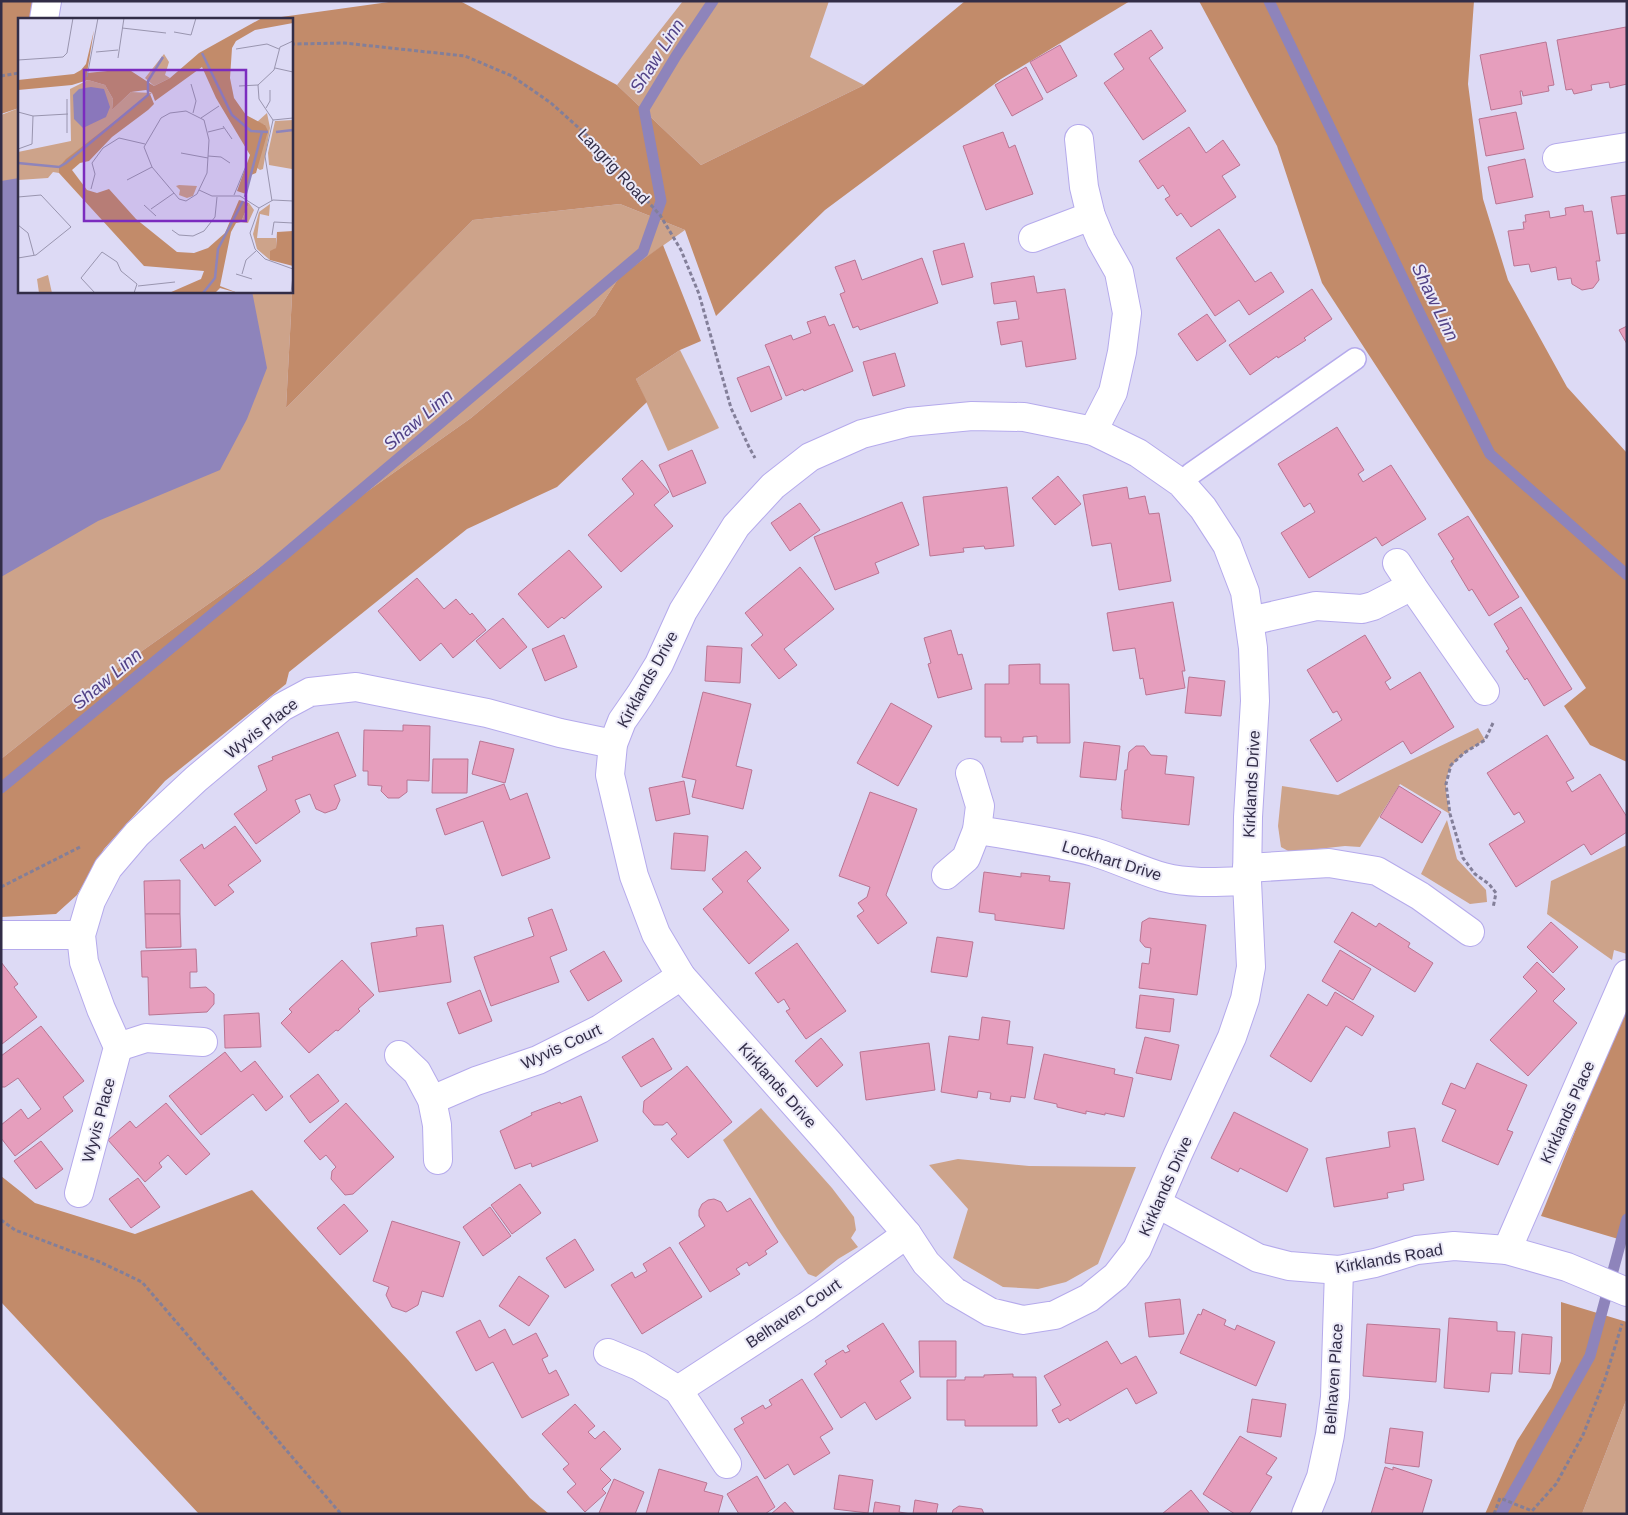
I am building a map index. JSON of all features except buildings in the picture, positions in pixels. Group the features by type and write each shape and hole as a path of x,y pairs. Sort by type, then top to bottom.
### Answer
{"street":[{"path":"44,18 47,1"},
{"path":"1079,139 1084,187 1091,216 1101,240 1119,272 1127,313 1122,352 1113,392 1093,431"},
{"path":"1557,158 1627,147"},
{"path":"1033,238 1091,216"},
{"name":"Kirklands Drive","path":"972,416 1024,417 1093,431 1138,453 1181,483 1203,508 1227,545 1245,592 1253,648 1255,702 1248,817 1247,874 1251,967 1245,999 1232,1037 1137,1249 1116,1276 1089,1298 1055,1315 1023,1320 990,1312 954,1291 926,1263 907,1234 681,976 656,934 634,876 610,775 613,744 622,721 659,664 683,611 713,562 736,526 773,486 810,457 862,434 909,422 972,416"},
{"path":"1397,563 1485,691"},
{"path":"1250,621 1316,606 1362,609 1373,606 1412,586"},
{"name":"Wyvis Place","path":"79,1193 118,1047 100,1009 84,962 81,935 91,901 108,868 137,834 196,779 282,707 310,692 356,687 487,712 560,733 613,744"},
{"path":"946,875 966,858 977,830 980,806 970,773"},
{"name":"Lockhart Drive","path":"977,830 1059,844 1087,851 1165,878 1205,882 1247,874 1329,863 1378,871 1420,896 1470,932"},
{"path":"1,935 81,935"},
{"name":"Kirklands Place","path":"1507,1250 1627,974"},
{"name":"Wyvis Court","path":"432,1100 476,1081 538,1060 600,1029 681,976"},
{"path":"118,1047 146,1038 203,1042"},
{"path":"399,1055 417,1072 432,1100 437,1125 438,1160"},
{"name":"Kirklands Road","path":"1158,1204 1258,1258 1289,1266 1339,1270 1375,1263 1416,1250 1454,1246 1507,1250 1567,1267 1625,1305"},
{"name":"Belhaven Court","path":"678,1390 807,1306 907,1234"},
{"name":"Belhaven Place","path":"1306,1514 1321,1477 1330,1435 1335,1397 1339,1270"},
{"path":"608,1353 638,1366 678,1390 727,1464"}],"lane":[{"path":"1181,483 1192,473 1355,359"}],"path":[{"name":"Langrig Road","path":"292,44 344,43 465,56 512,76 551,103 590,138 660,214 681,250 699,294 731,408 748,447 773,486"},
{"path":"1,76 18,73"},
{"path":"1470,932 1495,907 1496,893 1489,884 1475,874 1463,858 1450,814 1446,784 1451,765 1464,753 1485,740 1493,721 1491,704 1485,691"},
{"path":"1,887 83,845"},
{"path":"1,1220 15,1230 100,1262 142,1282 341,1514"},
{"path":"1494,1514 1500,1498 1532,1511 1556,1484 1583,1435 1605,1379 1625,1305"}],"shaded area":[{"path":"1,1 36,1 32,18 18,18 18,108 1,114"},
{"path":"396,1 460,1 617,85 701,165 864,85 965,1 1130,1 1001,79 825,210 716,316 685,230 620,204 473,220 286,408 292,296 290,292 292,292 292,18 274,18"},
{"path":"683,1 829,1 810,57 864,85 701,165 617,85"},
{"path":"1199,1 1474,1 1468,84 1483,199 1508,280 1567,387 1627,453 1627,762 1590,745 1564,706 1586,688 1322,283 1277,146"},
{"path":"18,108 18,292 290,292 292,296 286,408 473,220 620,204 685,230 620,276 595,315 471,418 94,685 1,759 1,115"},
{"path":"18,178 18,292 252,292 267,368 247,419 220,470 98,521 1,577 1,181"},
{"path":"663,245 701,341 680,350 636,379 647,402 557,487 467,529 289,672 286,684 165,781 104,849 77,895 56,914 1,917 1,759 94,685 471,418 595,315 620,276"},
{"path":"680,350 719,428 668,451 636,379"},
{"path":"1478,728 1485,740 1459,758 1449,770 1446,793 1450,814 1400,784 1360,847 1345,846 1290,852 1281,847 1278,826 1282,786 1338,795"},
{"path":"1447,820 1457,859 1486,890 1487,902 1470,904 1421,874"},
{"path":"1627,845 1627,954 1614,950 1612,960 1547,914 1551,881"},
{"path":"1627,1002 1627,1235 1625,1241 1541,1216"},
{"path":"761,1108 832,1188 854,1217 856,1230 851,1238 858,1247 838,1259 816,1277 808,1274 777,1228 723,1140"},
{"path":"958,1159 1029,1166 1136,1167 1098,1264 1066,1282 1038,1289 1003,1287 953,1258 968,1209 929,1165"},
{"path":"1,1176 35,1203 135,1234 252,1190 408,1360 530,1498 549,1514 199,1514 1,1302"},
{"path":"1561,1302 1627,1322 1627,1398 1582,1514 1485,1514 1517,1441 1551,1388 1561,1361"},
{"path":"1627,1398 1627,1514 1582,1514"}],"waterway":[{"name":"Shaw Linn","path":"1,788 284,555 643,252 661,201 644,109 676,56 713,1"},
{"name":"Shaw Linn","path":"1269,1 1490,454 1627,575"},
{"path":"1501,1514 1590,1356 1627,1219"}]}
